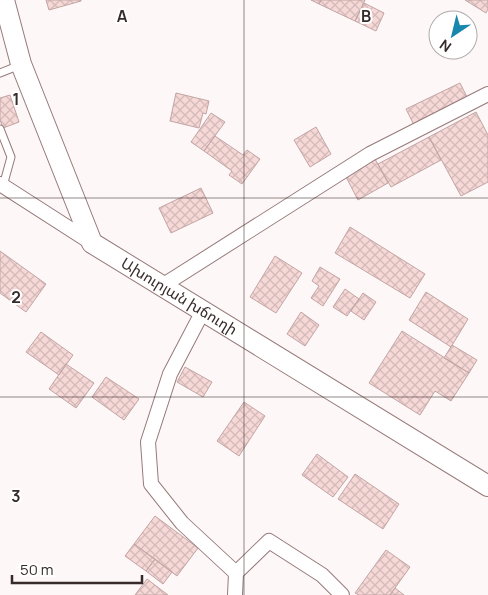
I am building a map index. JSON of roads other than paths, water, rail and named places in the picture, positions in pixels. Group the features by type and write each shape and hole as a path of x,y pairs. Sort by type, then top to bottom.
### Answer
{"main road":[{"path":"4,0 21,64 92,243"},
{"name":"Ախուրյան խճուղի","path":"92,243 488,486"}],"street":[{"path":"162,286 370,154 488,94"},
{"path":"1,185 92,243"},
{"path":"202,311 170,374 148,442 151,484 182,523 236,573"},
{"path":"235,595 236,573 269,541 322,575 342,595"}],"lane":[{"path":"0,73 21,64"},
{"path":"0,129 11,157 1,185"}]}
